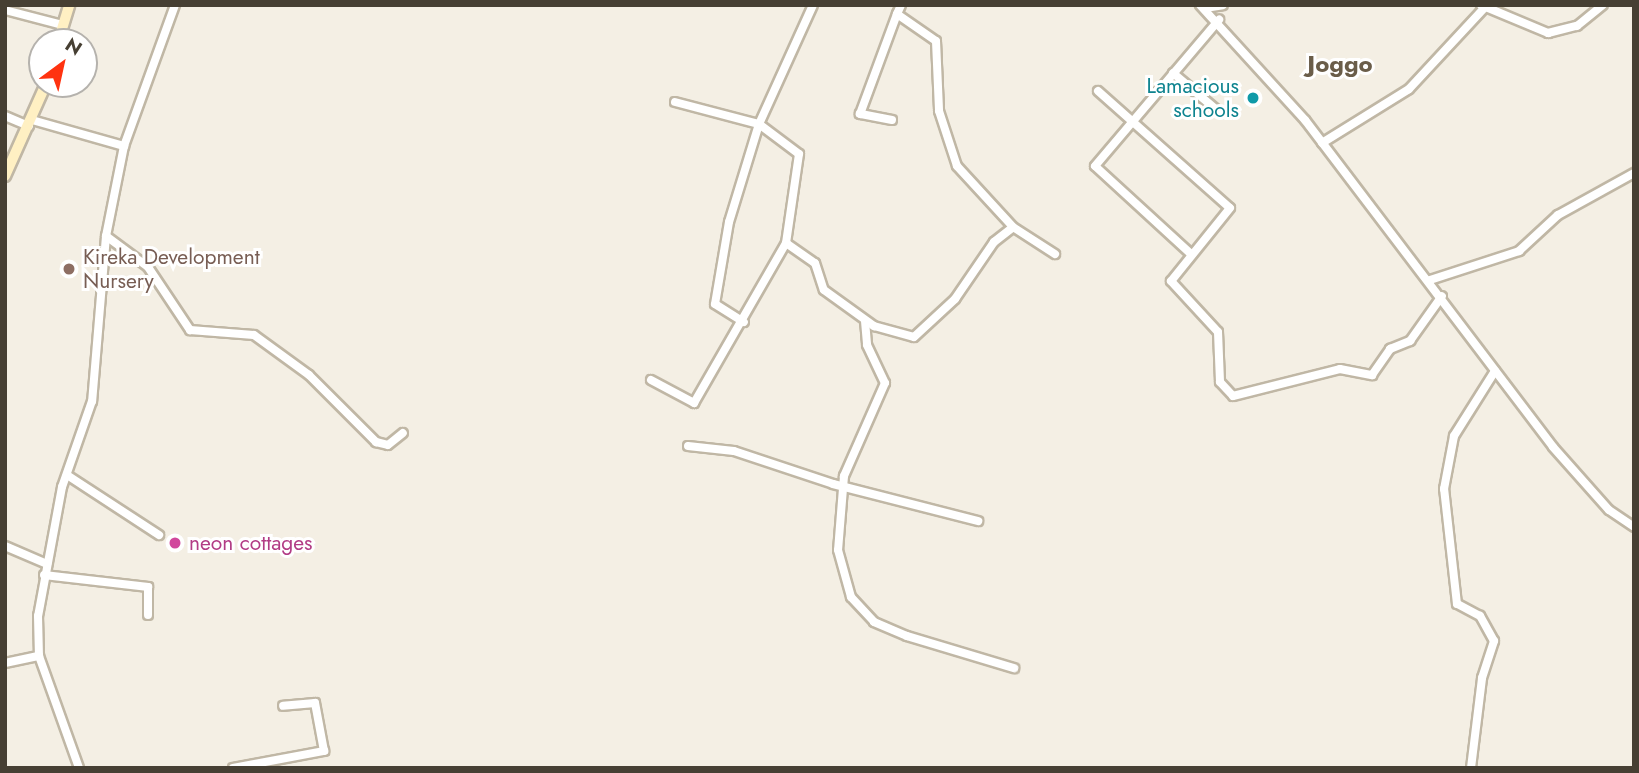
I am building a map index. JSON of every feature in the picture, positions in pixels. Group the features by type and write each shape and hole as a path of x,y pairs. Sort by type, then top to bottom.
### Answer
{"street":[{"path":"62,28 69,5"},
{"path":"79,768 38,656 44,575 67,475 92,401 106,236 124,146 175,5"},
{"path":"744,322 715,304 729,222 759,124 814,5"},
{"path":"1203,7 1223,5"},
{"path":"1322,143 1409,89 1484,6 1548,33 1577,26 1603,5"},
{"path":"1203,7 1219,20 1322,143 1585,485 1634,527"},
{"path":"892,121 863,117 860,106 899,9 936,41 939,111 957,166 1013,227 1055,254"},
{"path":"5,10 63,25"},
{"path":"1191,254 1095,166 1219,20"},
{"path":"1173,73 1218,111"},
{"path":"1098,91 1133,119 1230,208 1171,281 1218,332 1220,382 1233,396 1345,368 1372,375 1390,349 1410,341 1442,296"},
{"path":"5,175 40,98"},
{"path":"651,380 694,403 744,322 786,243 799,154 759,124 674,102"},
{"path":"5,116 124,146"},
{"path":"1430,280 1519,251 1558,215 1634,173"},
{"path":"786,243 815,263 833,300 865,321 914,337 955,299 988,249 1013,227"},
{"path":"106,236 148,267 190,330 254,335 309,375 376,442 388,445 403,433"},
{"path":"865,321 867,345 886,383 843,486 838,550 859,611 942,649 1014,668"},
{"path":"1471,768 1482,678 1494,641 1480,616 1457,604 1444,489 1454,436 1495,371"},
{"path":"688,446 734,450 843,486 978,521"},
{"path":"67,475 159,535"},
{"path":"5,546 47,564"},
{"path":"44,575 148,587 148,615"},
{"path":"5,663 38,656"},
{"path":"233,768 324,751 315,703 283,706"}],"place":[{"name":"Lamacious schools","path":"1253,98"},
{"name":"Kireka Development Nursery","path":"69,269"},
{"name":"neon cottages","path":"175,543"}],"district":[{"name":"Joggo","path":"1340,64"}]}
